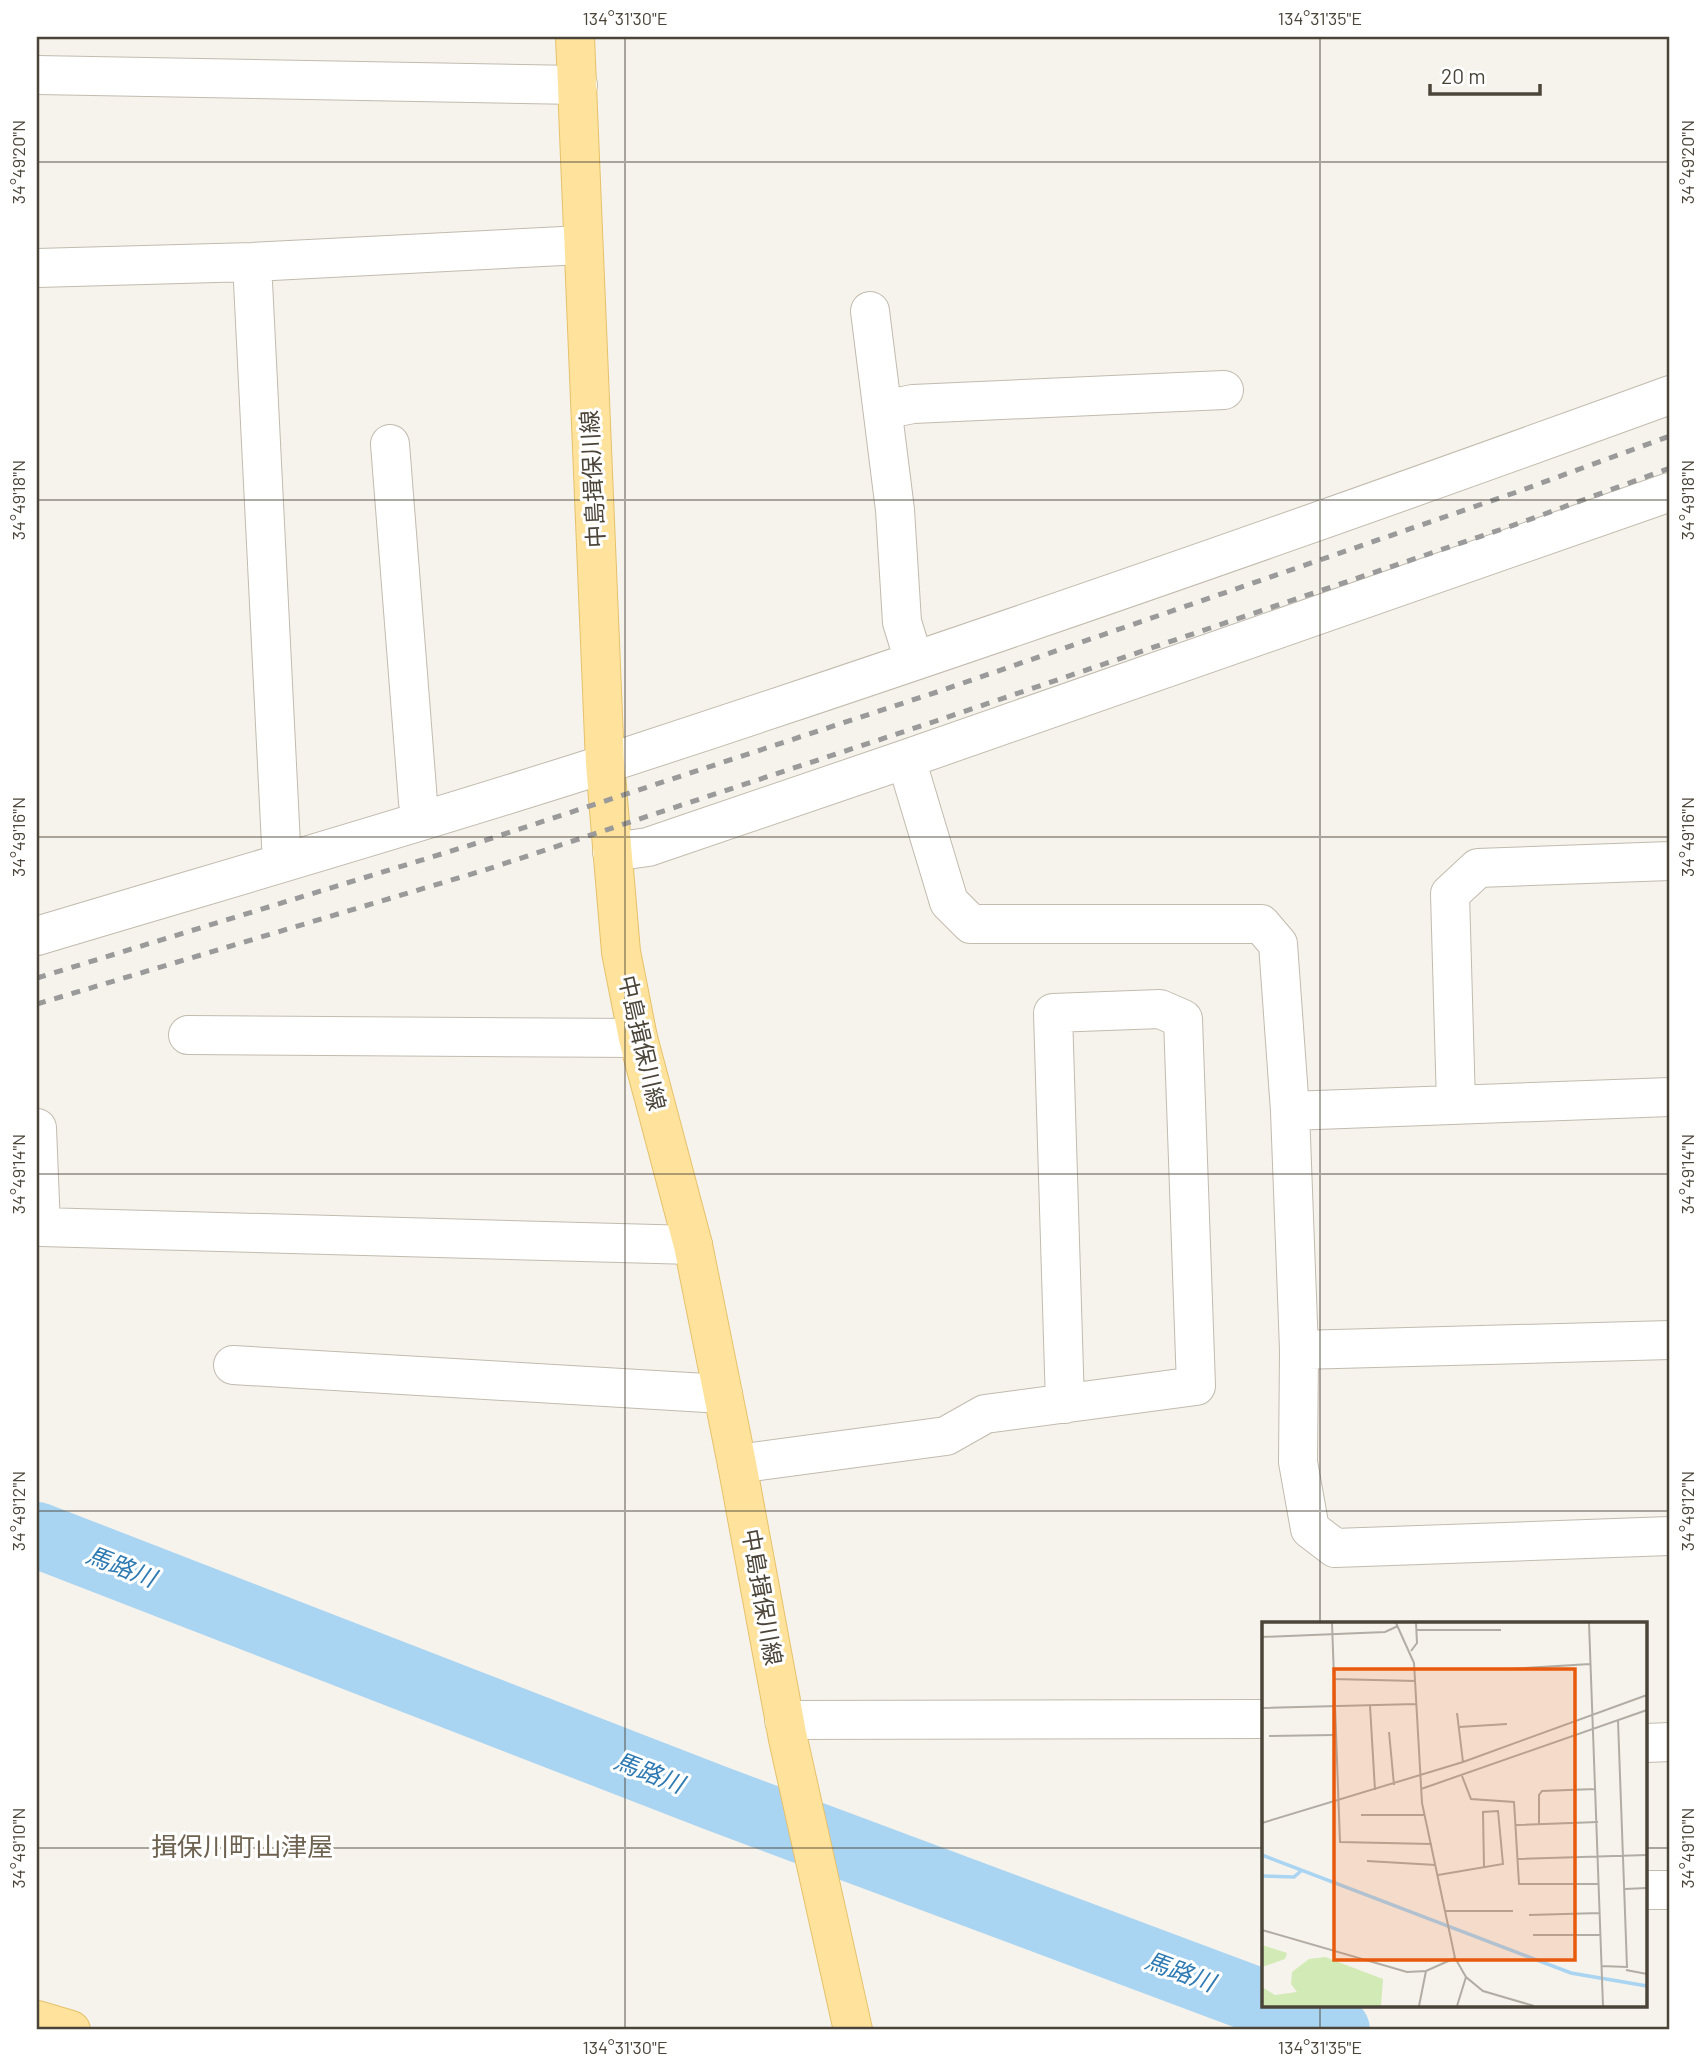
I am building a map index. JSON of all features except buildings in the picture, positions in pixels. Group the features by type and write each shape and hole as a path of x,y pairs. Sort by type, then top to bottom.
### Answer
{"main road":[{"name":"中島揖保川線","path":"575,37 606,763 621,951 638,1038 692,1245 737,1464 786,1729 853,2030"},
{"path":"37,2020 71,2030"}],"street":[{"path":"37,75 578,85"},
{"path":"37,268 252,262 582,245"},
{"path":"252,262 281,845 285,862"},
{"path":"870,311 895,510 902,622 914,661"},
{"path":"883,410 913,404 1224,390"},
{"path":"37,936 606,763 914,661 1339,515 1670,395"},
{"path":"390,444 421,820"},
{"path":"612,852 648,846 906,759 1670,492"},
{"path":"906,759 949,902 971,924 1261,924 1278,944 1290,1111 1299,1350 1298,1462 1310,1529 1335,1548 1670,1536"},
{"path":"1456,1104 1450,894 1478,868 1670,861"},
{"path":"737,1464 946,1436 985,1414 1065,1404 1196,1386 1182,1019 1160,1009 1054,1013 1065,1404"},
{"path":"188,1035 638,1038"},
{"path":"1290,1111 1670,1097"},
{"path":"37,1128 41,1227 692,1245"},
{"path":"1299,1350 1670,1340"},
{"path":"233,1365 723,1394"},
{"path":"786,1729 1262,1719"},
{"path":"1648,1743 1670,1742"},
{"path":"1648,1890 1670,1890"}],"waterway":[{"name":"馬路川","path":"37,1535 718,1799 1262,2002"},
{"name":"馬路川","path":"1276,2008 1337,2030"}],"railway":[{"path":"37,978 474,844 937,692 1514,493 1670,436"},
{"path":"37,1004 485,870 1520,523 1670,468"}],"district":[{"name":"揖保川町山津屋","path":"242,1847"}]}
